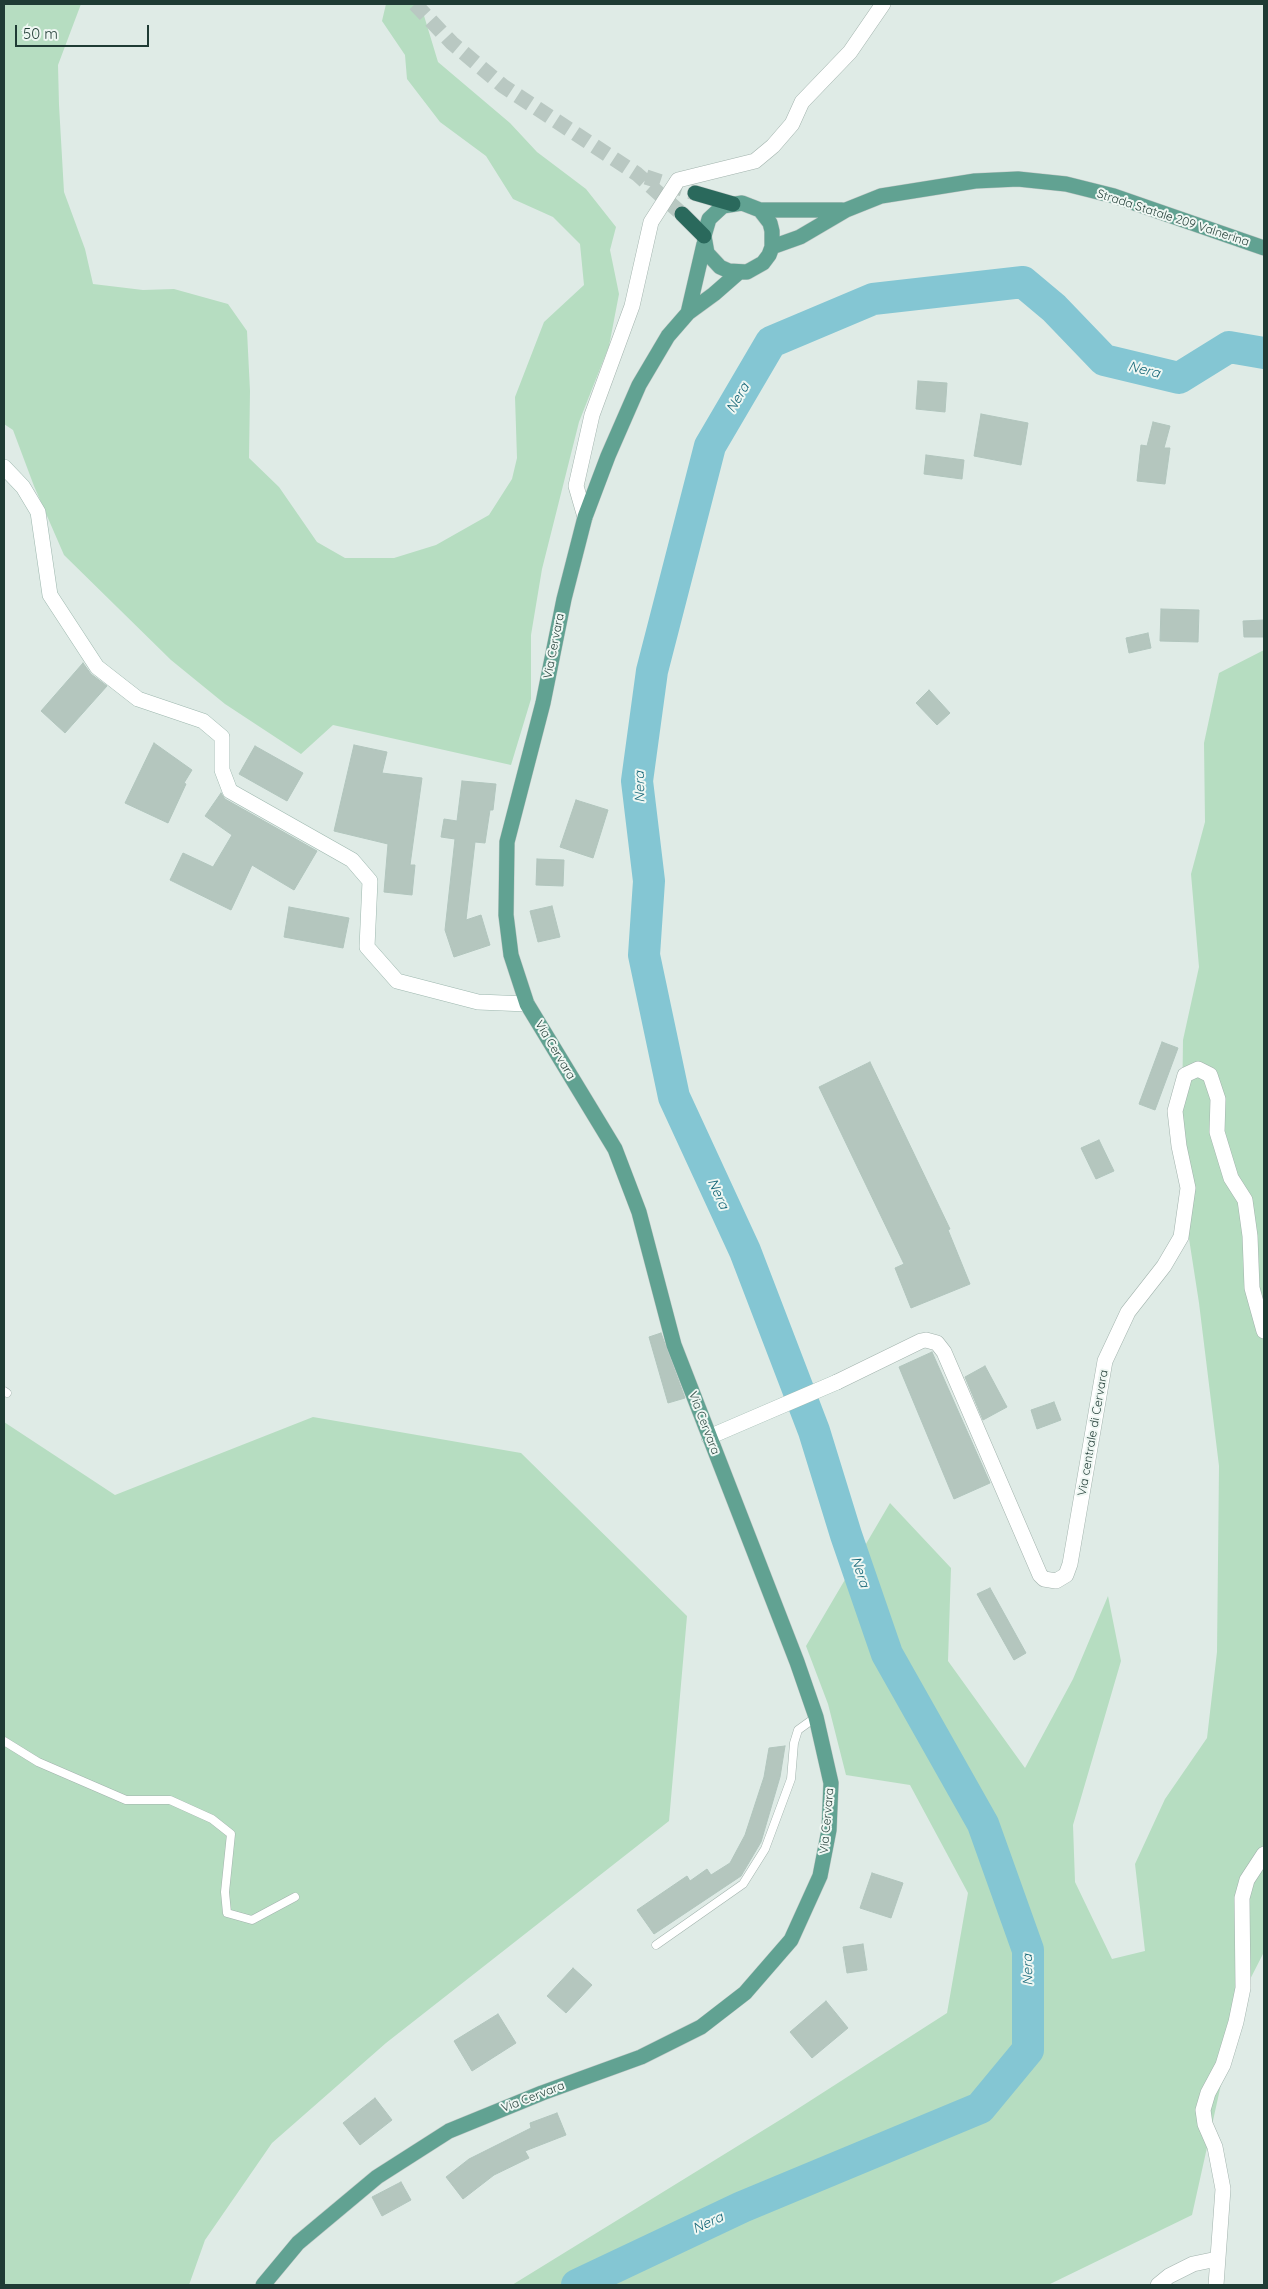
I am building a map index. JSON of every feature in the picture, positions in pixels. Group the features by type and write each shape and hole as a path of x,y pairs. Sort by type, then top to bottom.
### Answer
{"highway":[{"path":"695,193 733,204"},
{"path":"682,214 704,240"}],"main road":[{"name":"Strada Statale 209 Valnerina","path":"772,247 800,237 846,210 881,196 975,181 1018,179 1066,184 1114,196 1264,248"},
{"name":"Strada Statale 209 Valnerina","path":"733,204 752,205 760,210 798,212 846,210"},
{"path":"733,204 716,212 709,219 704,240 707,253 720,267 738,273 756,268 763,263 772,247 773,239 770,223 760,210"},
{"name":"Via Cervara","path":"688,312 704,240"},
{"name":"Via Cervara","path":"263,2285 298,2243 376,2177 448,2131 542,2093 641,2058 701,2027 745,1993 791,1940 820,1876 829,1830 831,1783 816,1717 794,1653 674,1345 640,1212 615,1149 527,1004 511,955 506,915 508,842 542,703 564,598 585,517 608,456 639,385 668,336 688,312 714,294 738,273"}],"street":[{"path":"585,517 576,486 590,424 632,306 651,222 678,180 755,161 773,146 792,124 802,102 850,52 882,4"},
{"path":"4,467 23,487 38,512 50,595 97,667 138,699 203,721 222,737 222,770 230,791 352,860 370,881 367,947 397,981 478,1002 527,1004"},
{"name":"Via centrale di Cervara","path":"709,1437 837,1382 921,1341 926,1340 937,1344 944,1352 1040,1575 1056,1581 1066,1575 1070,1564 1105,1361 1128,1312 1164,1266 1181,1237 1188,1188 1179,1146 1176,1111 1184,1075 1198,1069 1210,1075 1218,1099 1217,1132 1231,1178 1245,1200 1250,1236 1252,1288 1264,1331"},
{"path":"1216,2285 1217,2259 1222,2227 1223,2189 1215,2147 1205,2124 1203,2110 1208,2093 1223,2065 1243,1988 1242,1898 1246,1880 1264,1854"},
{"path":"1158,2285 1169,2276 1193,2264 1217,2259"}],"lane":[{"path":"656,1945 744,1884 765,1849 788,1787 798,1730 816,1717"},
{"path":"4,1741 38,1762 126,1800 170,1800 212,1819 231,1834 225,1892 227,1914 252,1920 295,1897"}],"green space":[{"path":"4,4 81,4 58,65 59,105 64,192 85,249 93,284 143,290 174,289 228,304 247,331 250,391 249,458 279,487 317,542 345,558 394,558 436,545 489,515 512,479 517,458 515,397 544,322 584,285 580,244 553,217 513,199 486,156 440,122 407,79 405,55 382,21 386,4 425,4 422,9 438,62 510,123 537,152 586,189 616,227 610,250 619,294 609,346 579,422 542,569 531,635 531,699 511,765 333,725 301,754 225,704 171,660 64,555 34,486 13,430 4,424"},
{"path":"1264,650 1264,1952 1240,1999 1192,2215 1048,2285 512,2285 788,2115 947,2013 968,1893 910,1785 846,1775 828,1704 806,1646 890,1503 951,1568 948,1661 1025,1768 1073,1679 1108,1596 1121,1661 1073,1825 1075,1882 1112,1959 1145,1951 1135,1864 1165,1799 1207,1738 1217,1652 1219,1466 1199,1303 1181,1187 1183,1040 1199,967 1191,874 1205,822 1204,743 1219,673"},
{"path":"313,1417 521,1453 687,1616 669,1821 386,2043 272,2143 205,2240 189,2285 4,2285 4,1422 115,1495"}],"building":[{"path":"918,381 947,383 945,412 916,409"},
{"path":"981,414 1028,423 1021,465 974,456"},
{"path":"1153,422 1170,426 1164,448 1170,448 1165,484 1137,481 1141,445 1147,446"},
{"path":"926,455 964,460 962,479 924,474"},
{"path":"1161,609 1199,610 1198,642 1160,641"},
{"path":"1264,620 1264,637 1244,637 1243,621"},
{"path":"1148,633 1151,648 1129,653 1126,638"},
{"path":"83,663 91,674 107,686 65,733 41,711"},
{"path":"929,690 950,713 937,725 916,703"},
{"path":"154,743 192,770 184,783 186,784 168,823 125,803"},
{"path":"354,745 387,752 382,773 422,778 410,865 415,865 412,895 384,892 388,844 334,831"},
{"path":"255,746 303,773 287,801 239,774"},
{"path":"462,781 496,784 493,810 490,810 485,843 475,842 466,920 481,915 490,945 454,957 445,930 455,839 441,837 444,819 457,821"},
{"path":"221,793 225,799 317,851 294,890 252,865 231,910 170,880 183,853 213,867 232,835 205,816"},
{"path":"576,800 608,810 593,858 560,847"},
{"path":"537,859 564,860 563,886 536,885"},
{"path":"552,906 560,937 538,942 530,911"},
{"path":"289,907 349,918 343,948 284,937"},
{"path":"1162,1042 1178,1048 1155,1110 1139,1104"},
{"path":"870,1062 950,1229 948,1230 970,1284 911,1308 895,1268 904,1264 819,1087"},
{"path":"1099,1140 1114,1171 1096,1179 1081,1148"},
{"path":"661,1333 685,1398 668,1403 649,1337"},
{"path":"932,1352 990,1483 954,1499 899,1367"},
{"path":"985,1366 1007,1407 983,1420 965,1377"},
{"path":"1054,1402 1061,1420 1037,1429 1031,1410"},
{"path":"990,1588 1026,1653 1014,1660 977,1594"},
{"path":"785,1746 780,1777 761,1842 741,1876 654,1934 637,1910 687,1876 690,1881 707,1869 711,1875 730,1863 745,1835 764,1777 769,1748"},
{"path":"872,1873 903,1883 891,1918 860,1908"},
{"path":"863,1944 867,1970 847,1973 843,1947"},
{"path":"573,1968 592,1985 566,2013 547,1996"},
{"path":"826,2001 848,2028 812,2058 790,2032"},
{"path":"498,2014 516,2043 472,2071 454,2041"},
{"path":"375,2098 392,2120 360,2145 343,2123"},
{"path":"557,2113 566,2135 525,2151 529,2158 494,2175 463,2199 446,2177 469,2159 531,2128 530,2123"},
{"path":"401,2182 411,2200 382,2216 372,2197"}],"waterway":[{"name":"Nera","path":"577,2285 742,2207 980,2108 1028,2050 1028,1950 983,1824 887,1654 846,1535 814,1431 745,1251 674,1097 644,955 649,881 637,781 652,671 710,446 771,342 873,299 1023,282 1054,308 1104,360 1179,378 1229,347 1264,353"}],"tunnel":[{"path":"415,4 452,43 503,86 637,174 682,214"},
{"path":"646,177 695,193"}]}
